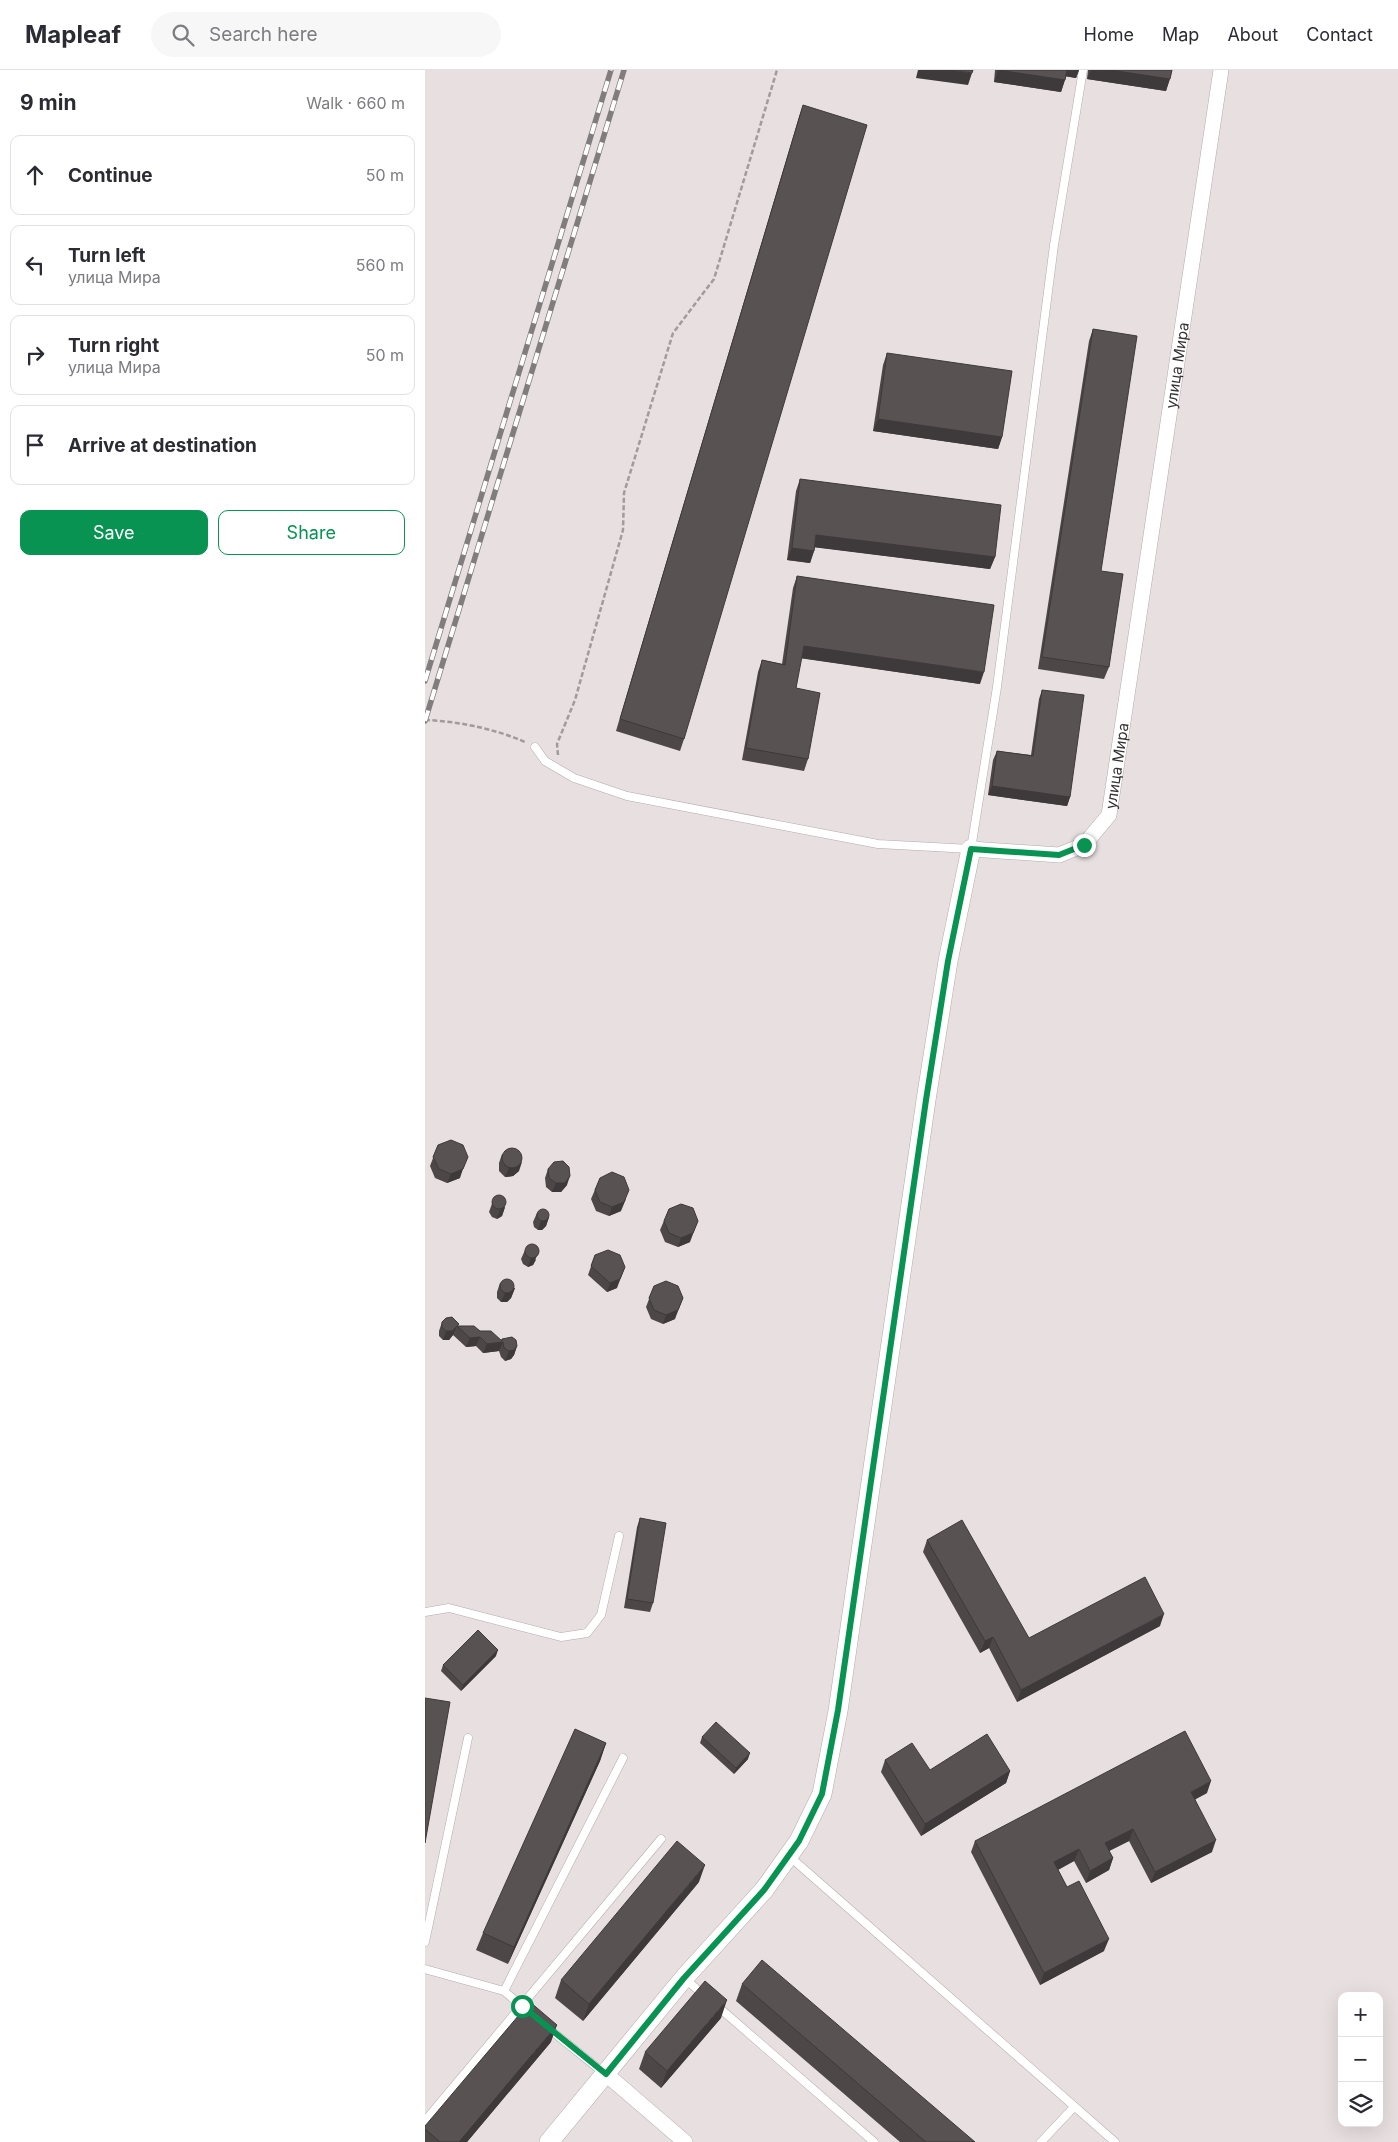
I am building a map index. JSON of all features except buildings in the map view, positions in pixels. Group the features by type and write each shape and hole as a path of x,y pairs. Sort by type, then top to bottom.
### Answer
{"street":[{"name":"улица Мира","path":"971,849 1059,855 1084,845 1109,815 1221,70"},
{"path":"549,2142 684,1978 764,1890 809,1826 827,1777 840,1701 926,1100 948,961 971,849"},
{"path":"606,2074 685,2142"}],"lane":[{"path":"535,747 545,761 574,778 636,798 878,844 971,849 997,687 1054,245 1083,70"},
{"path":"425,1612 449,1608 561,1637 587,1633 601,1615 619,1536"},
{"path":"425,1942 468,1738"},
{"path":"504,1991 623,1758"},
{"path":"425,2121 661,1839"},
{"path":"789,1856 1115,2142"},
{"path":"425,1969 504,1991 529,2012"},
{"path":"684,1978 874,2142"},
{"path":"545,2024 606,2074"},
{"path":"1041,2142 1074,2107"}],"path":[{"path":"560,770 557,744 575,700 623,530 624,493 673,333 714,279 777,70"},
{"path":"425,720 442,721 511,736 535,747"}],"railway":[{"path":"425,681 611,70"},
{"path":"425,721 624,70"}],"route":[{"path":"522,2006 606,2074 684,1978 764,1890 809,1826 827,1777 926,1100 948,961 971,849 1059,855 1084,845"}]}
